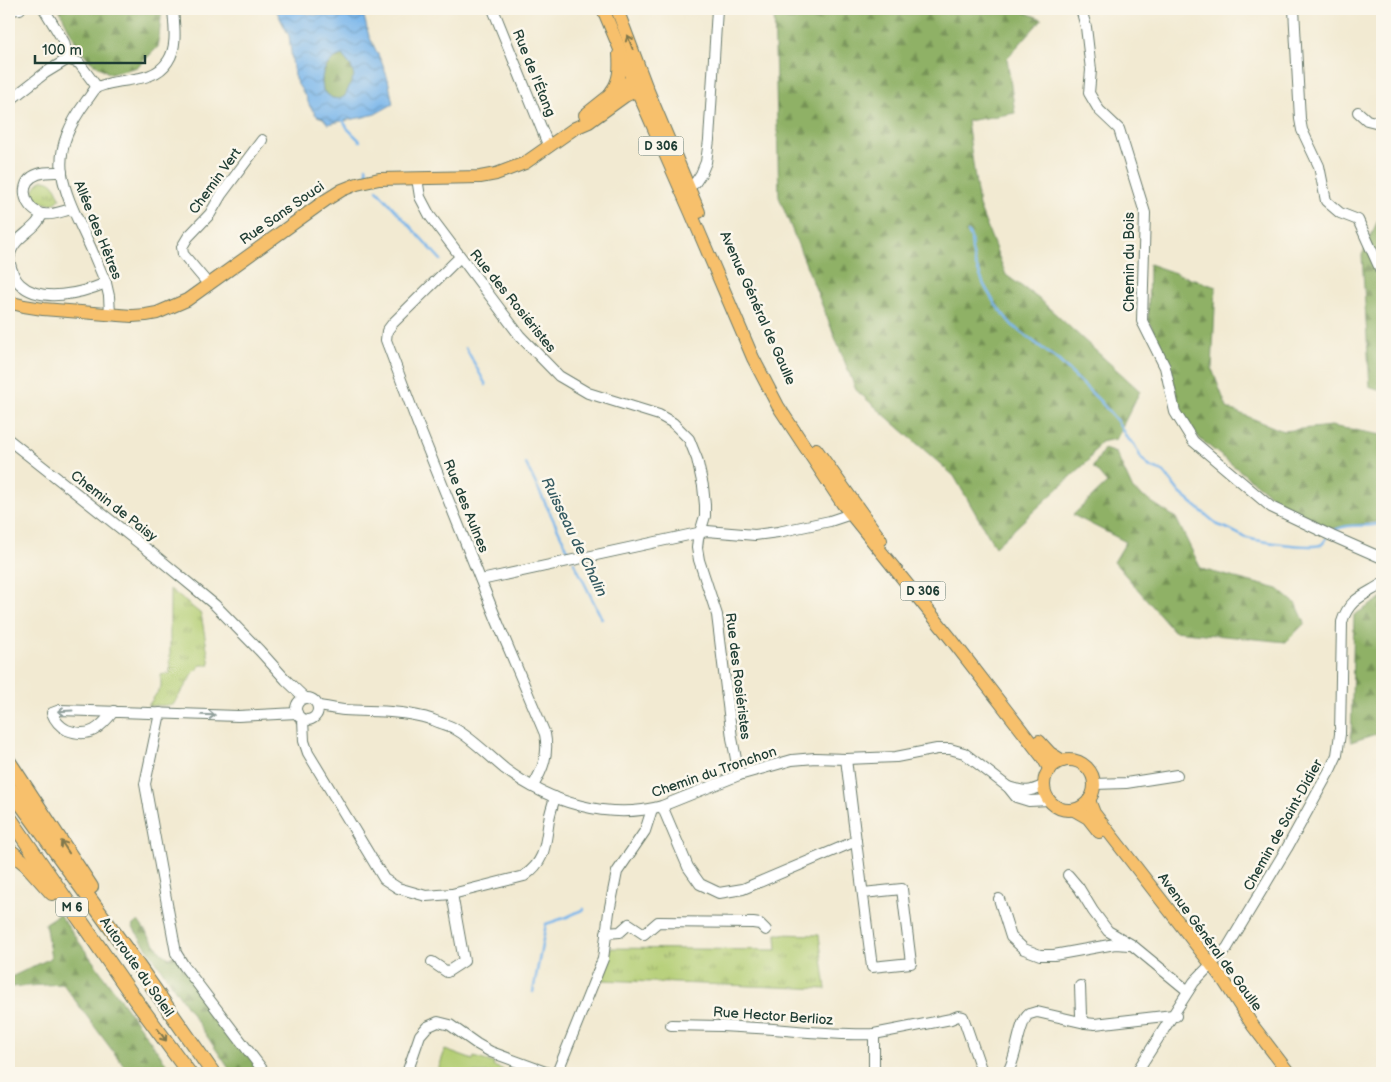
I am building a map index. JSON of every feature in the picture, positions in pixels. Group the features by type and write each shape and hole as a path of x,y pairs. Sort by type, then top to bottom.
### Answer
{"highway":[{"path":"9,762 97,896 136,963"},
{"name":"Autoroute du Soleil","path":"9,787 213,1073"},
{"name":"Autoroute du Soleil","path":"9,817 134,998 189,1073"},
{"path":"9,850 37,876 67,912 110,971 134,998"}],"main road":[{"name":"D 306","path":"603,9 618,46 638,81 685,189"},
{"name":"D 306","path":"617,9 638,81"},
{"path":"606,98 616,86 619,76 618,46"},
{"name":"Rue Sans Souci","path":"575,128 585,115 624,84 638,81"},
{"name":"Rue Sans Souci","path":"9,302 43,309 132,316 157,313 187,300 209,286 342,190 357,184 379,180 480,177 496,174 524,163 575,128 589,122 625,96 638,81"},
{"name":"Avenue Général de Gaulle","path":"685,189 692,213 732,312 758,370 778,406 850,515 958,648 1043,758 1050,770"},
{"name":"Avenue Général de Gaulle","path":"850,515 882,541 1044,747 1063,761"},
{"path":"1063,761 1074,761 1085,766 1090,772 1094,784 1089,800 1074,810 1067,810 1054,805 1049,800 1046,792 1046,777 1050,770 1063,761"},
{"name":"Avenue Général de Gaulle","path":"1089,800 1094,813 1205,962 1218,985 1251,1023"},
{"name":"Avenue Général de Gaulle","path":"1074,810 1088,818 1205,962 1224,981 1251,1023"},
{"path":"1251,1023 1289,1073"}],"street":[{"path":"9,10 20,9"},
{"path":"44,9 64,42 68,60"},
{"path":"9,101 45,73 68,60 79,63 96,88 118,81 143,78 157,72 168,61 173,50 173,9"},
{"name":"Rue de l'Étang","path":"493,9 549,147"},
{"path":"685,189 696,183 707,154 717,9"},
{"name":"Chemin du Bois","path":"1082,9 1091,70 1089,93 1099,110 1119,129 1145,213 1142,321 1165,367 1176,412 1193,441 1271,507 1382,558"},
{"path":"1294,9 1302,130 1319,166 1326,201 1340,212 1358,220 1382,273"},
{"name":"Allée des Hêtres","path":"96,88 75,116 65,140 61,158 62,172 72,209 106,283 110,314"},
{"path":"1358,112 1368,120 1375,122 1382,116"},
{"name":"Chemin Vert","path":"209,286 183,254 182,246 210,214 221,195 262,140"},
{"path":"62,172 44,172 32,177 25,187 25,196 30,206 36,212 42,214 52,214 72,209"},
{"name":"Rue des Rosiéristes","path":"417,178 424,208 520,336 559,376 588,393 659,415 673,422 688,439 697,459 703,486 705,516 697,548 719,623 734,757 739,775"},
{"path":"42,214 36,224 14,244 10,251 11,272 20,284 42,294 62,295 91,289 106,283"},
{"name":"Rue des Aulnes","path":"460,257 393,323 387,332 386,340 416,422 545,734 547,744 544,766 533,786"},
{"name":"Chemin de Paisy","path":"9,440 203,595 232,622 302,700"},
{"path":"481,580 700,532 712,531 755,535 778,532 850,515"},
{"name":"Chemin de Saint-Didier","path":"1136,1073 1176,1016 1205,962 1227,948 1287,848 1331,768 1337,755 1340,734 1342,622 1346,611 1352,603 1382,584"},
{"path":"309,714 296,707 302,700 310,698 314,700 309,714 304,741 308,753 384,878 398,888 426,896 452,894 524,876 538,864 545,848 555,797"},
{"name":"Chemin du Tronchon","path":"114,711 102,725 89,733 77,734 62,728 54,720 52,713 60,710 114,711 238,716 309,714 353,710 390,712 423,717 455,729 483,749 507,770 533,786 573,804 607,810 632,811 657,808 739,775 792,760 896,757 937,748 964,753 1008,787 1016,797 1029,800 1049,800"},
{"path":"160,713 145,784 176,953 266,1073"},
{"path":"846,759 872,967 911,963 902,888 863,893"},
{"path":"1094,784 1126,783 1177,776"},
{"path":"1008,787 1025,791 1034,790 1045,784"},
{"path":"657,808 688,867 700,884 719,893 743,889 856,841"},
{"path":"557,1073 600,968 617,872 624,859 645,831 657,808"},
{"path":"1068,875 1108,931 1132,946 1188,991"},
{"path":"432,962 447,972 464,961 452,894"},
{"path":"1000,899 1011,937 1024,949 1040,954 1054,955 1115,944 1132,946"},
{"path":"606,933 620,932 630,924 644,934 658,922 753,923 760,924 766,930"},
{"path":"1080,986 1081,1015 1085,1023"},
{"path":"1007,1073 1011,1066 1024,1021 1030,1014 1037,1012 1095,1024 1176,1016"},
{"name":"Rue Hector Berlioz","path":"671,1025 712,1025 831,1034 874,1034 958,1016 963,1017 981,1069 985,1073"},
{"path":"407,1073 420,1035 427,1027 438,1022 450,1025 491,1052 548,1073"},
{"path":"874,1034 874,1073"}],"green space":[{"path":"59,9 162,9 158,47 137,67 110,74 90,61 77,45"},
{"path":"778,9 1016,9 1042,19 1007,58 1015,113 967,121 979,206 1006,275 1039,299 1140,391 1116,439 1100,442 1088,461 995,547 954,476 856,390 779,197 774,11"},
{"path":"342,55 351,66 354,77 345,96 340,99 332,98 323,91 323,73 332,59"},
{"path":"42,180 49,181 54,185 60,198 57,202 46,204 34,195 36,185"},
{"path":"1379,184 1382,184 1382,390 1370,387 1362,255 1379,218"},
{"path":"1149,264 1216,287 1212,369 1227,408 1283,431 1331,426 1382,435 1382,521 1329,529 1274,498 1200,439 1180,411 1170,364 1148,320"},
{"path":"1104,449 1116,453 1133,490 1176,518 1201,569 1278,589 1297,605 1305,623 1286,642 1174,631 1114,562 1126,542 1073,515 1107,483 1093,467"},
{"path":"170,589 201,614 210,665 201,665 194,672 173,705 148,706 161,687 161,675 170,673"},
{"path":"1382,598 1382,732 1351,742 1354,615"},
{"path":"59,914 173,1073 129,1073 63,984 9,987 9,978 51,958 45,923"},
{"path":"138,921 161,952 169,958 174,955 263,1073 232,1073 132,926"},
{"path":"776,934 819,935 826,989 602,980 607,969 611,948 777,950"},
{"path":"445,1050 473,1060 474,1057 494,1063 493,1066 513,1073 437,1073"}],"water":[{"path":"276,9 300,9 309,14 318,15 319,9 362,9 369,36 388,79 393,104 375,114 328,124 323,118 317,116 310,107 294,76 289,36","holes":["342,55 351,66 354,76 345,96 340,99 332,98 323,91 322,75 331,61"]}],"waterway":[{"path":"345,117 343,120 348,129 360,141"},
{"name":"Ruisseau de Chalin","path":"366,167 367,174"},
{"name":"Ruisseau de Chalin","path":"377,190 441,260"},
{"path":"968,232 971,238 975,263 984,285 995,304 1012,325 1059,361 1100,401 1117,421 1127,438 1134,444 1141,458 1150,467 1164,472 1180,493 1218,525 1247,538 1298,546 1317,546 1322,544 1327,538"},
{"name":"Ruisseau de Chalin","path":"466,348 486,385"},
{"name":"Ruisseau de Chalin","path":"526,464 572,558"},
{"path":"1332,532 1344,527 1382,523"},
{"name":"Ruisseau de Chalin","path":"574,562 602,619"},
{"name":"Ruisseau de Chalin","path":"533,992 546,924 584,909"}]}
